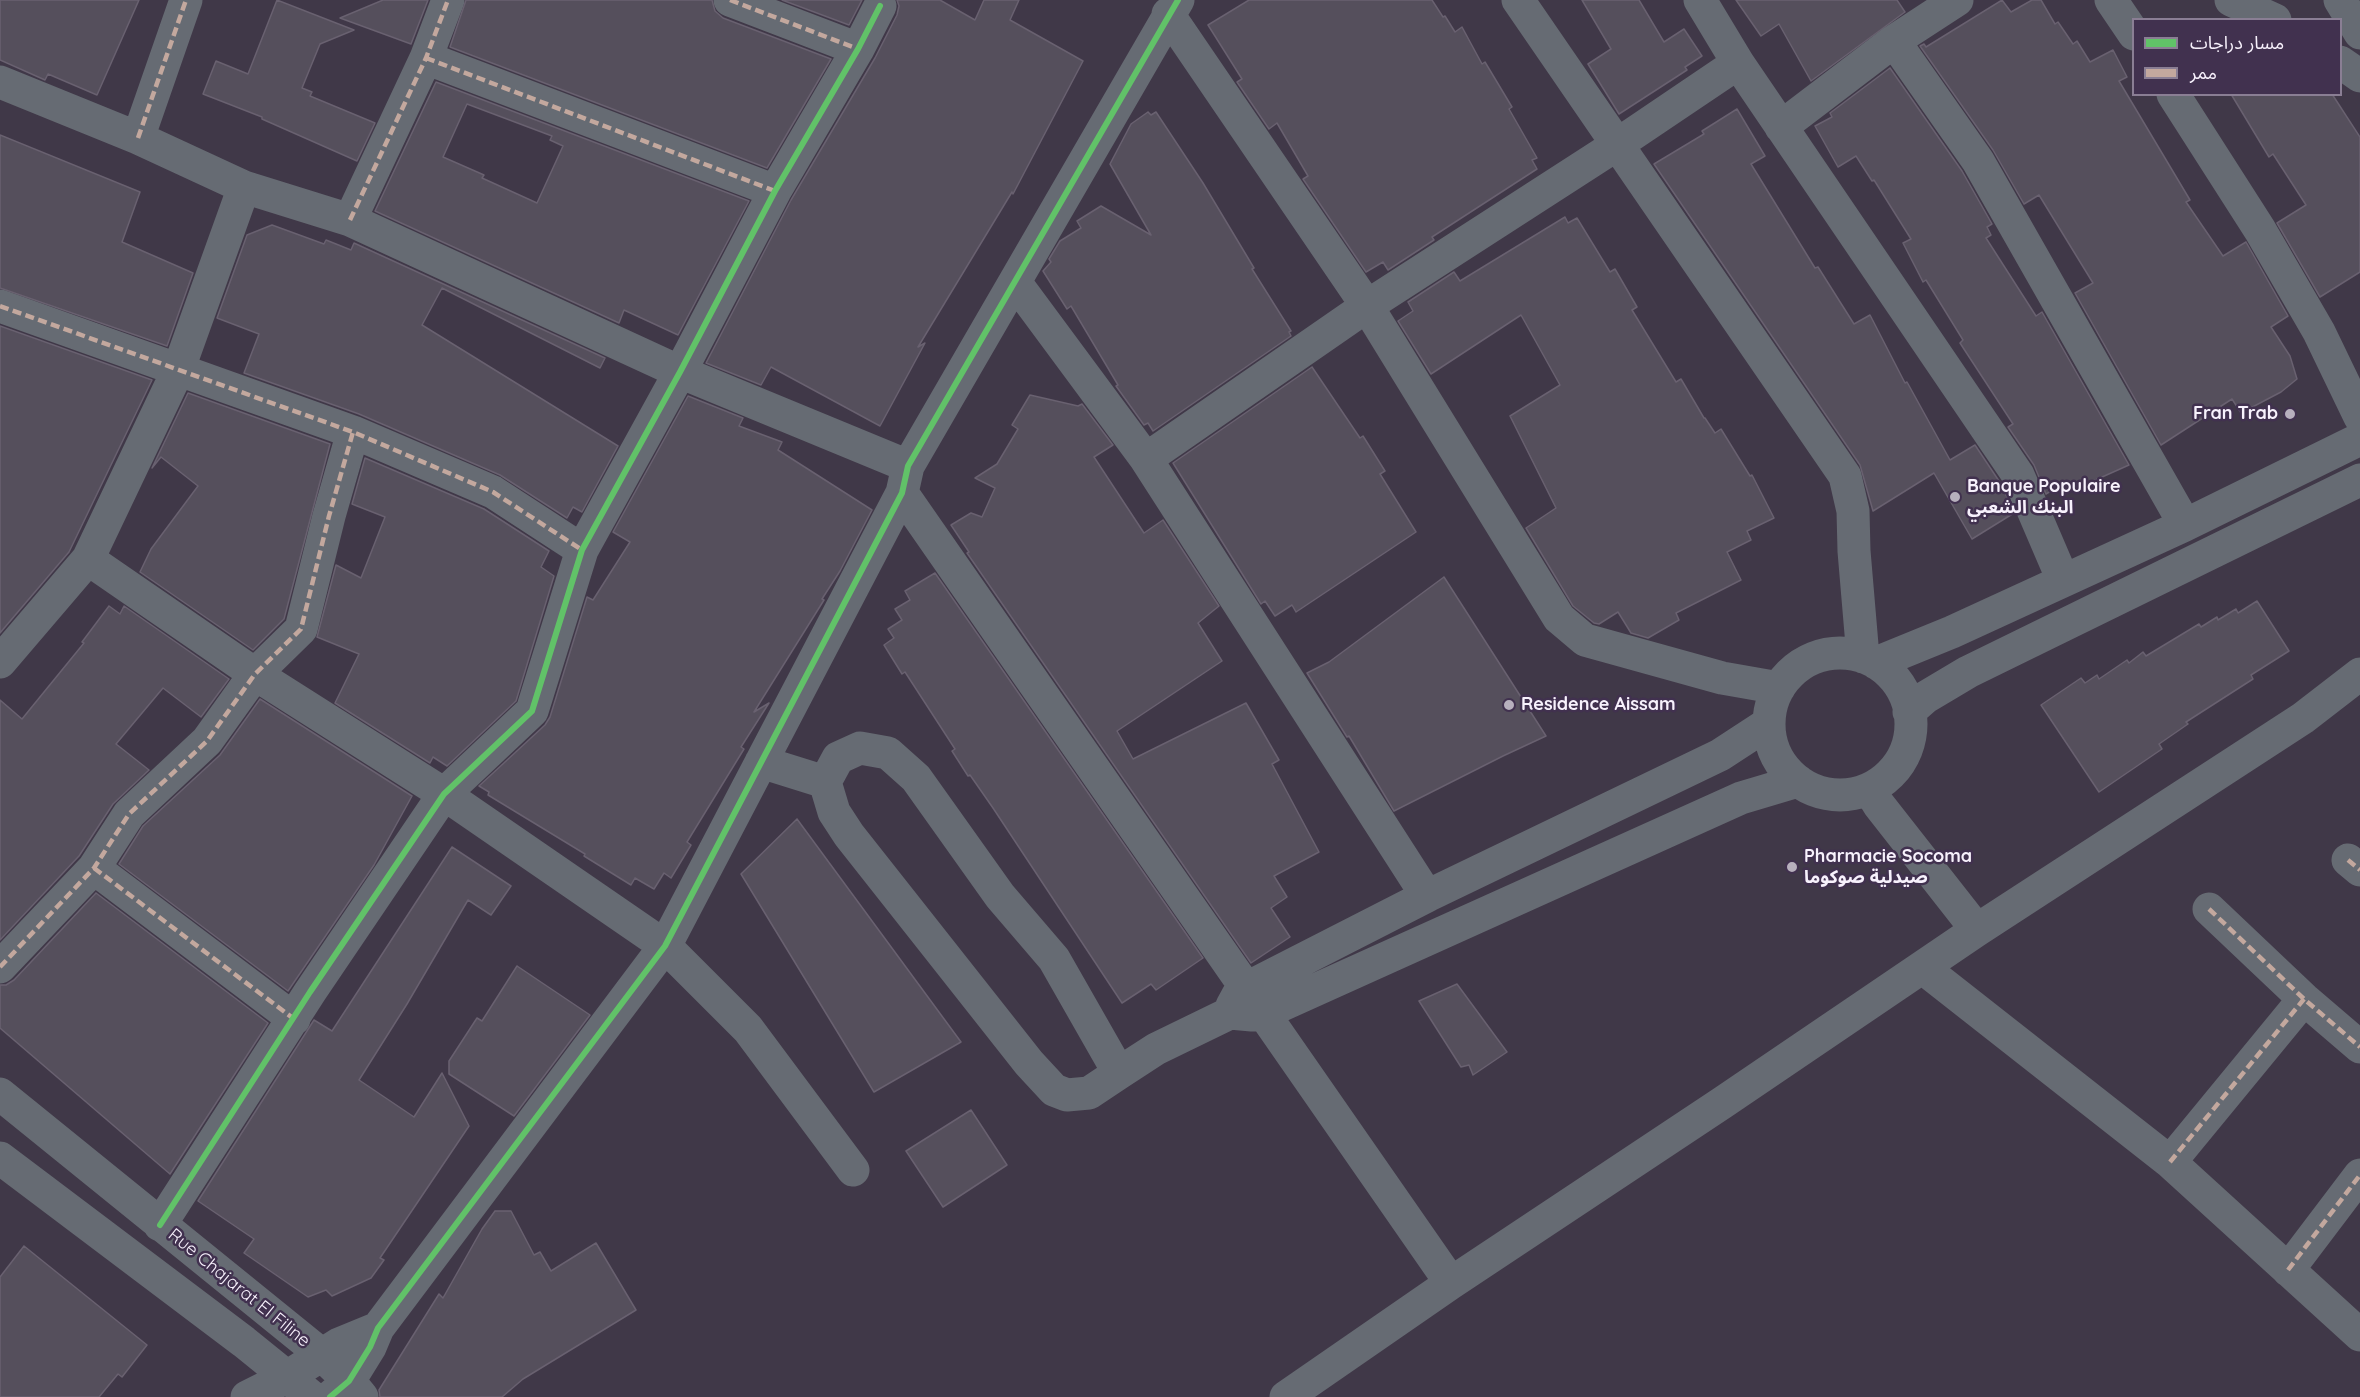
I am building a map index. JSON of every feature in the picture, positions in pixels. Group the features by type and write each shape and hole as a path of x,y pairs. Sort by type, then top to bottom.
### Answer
{"street":[{"path":"138,138 186,0"},
{"path":"350,220 426,58 448,0"},
{"path":"730,0 858,49"},
{"path":"1518,0 1845,476 1853,511 1854,551 1870,660"},
{"path":"1700,0 1781,128 2018,475 2063,580"},
{"path":"1781,128 1894,41 1957,0"},
{"path":"2111,0 2132,32"},
{"path":"2231,0 2271,18"},
{"path":"2340,0 2360,33"},
{"path":"160,1225 444,794 532,711 582,550 680,372 775,191 858,49 880,6"},
{"path":"347,1392 378,1328 665,945 905,480 1015,282 1173,7 1367,306 1559,618 1585,640 1722,678 1779,688"},
{"path":"1894,41 1988,178 2185,525"},
{"path":"426,58 775,191"},
{"path":"1146,459 1367,306 1618,144 1738,63"},
{"path":"2342,63 2360,76"},
{"path":"0,82 138,138 244,187 350,220 680,372 905,480 1246,1005 1451,1283"},
{"path":"2174,96 2260,230 2319,332 2360,417"},
{"path":"0,662 88,559 179,368 244,187"},
{"path":"1015,282 1146,459 1427,896"},
{"path":"0,306 353,432 494,492 582,550"},
{"path":"0,967 94,868 129,814 207,741 255,674 301,629 353,432"},
{"path":"1870,660 1952,632 2185,525 2360,439"},
{"path":"1909,712 1926,697 1968,672 2360,480"},
{"path":"88,559 255,674 444,794 665,945 748,1029 853,1170"},
{"path":"1844,653 1870,660 1890,674 1901,689 1909,712 1910,732 1900,761 1887,777 1869,789 1835,795 1814,790 1798,781 1775,753 1769,723 1772,705 1779,688 1790,673 1812,659 1844,653"},
{"path":"1286,1397 1451,1283 1977,930 2303,718 2360,674"},
{"path":"1246,1005 1427,896 1720,754 1769,723"},
{"path":"1119,1073 1054,959 1000,896 916,778 888,753 860,748 838,758 825,782 834,812 849,835 983,1008 1044,1081 1054,1090 1067,1095 1089,1093 1156,1049 1246,1005 1741,798 1798,781"},
{"path":"761,762 825,782"},
{"path":"1869,789 1977,930"},
{"path":"94,868 294,1019"},
{"path":"2210,909 2304,999 2360,1047"},
{"path":"1923,968 2170,1162 2360,1335"},
{"path":"2170,1162 2304,999"},
{"name":"Rue Chajarat El Filine","path":"0,1094 321,1354 347,1392"},
{"path":"0,1158 244,1342 312,1397"},
{"path":"2288,1270 2360,1175"},
{"path":"247,1397 286,1377 321,1354 378,1328"}],"building":[{"path":"0,0 139,0 97,95 48,74 45,80 0,60"},
{"path":"277,0 354,30 320,44 302,88 312,92 310,96 375,123 357,161 262,119 262,117 203,94 216,61 248,74"},
{"path":"383,0 428,0 411,44 340,18"},
{"path":"466,0 712,0 715,11 723,18 831,59 767,168 450,47"},
{"path":"782,0 862,0 849,25"},
{"path":"897,0 940,0 975,20 984,0 1019,0 1010,20 1083,61 1013,194 1012,192 918,347 925,343 880,426 771,367 761,385 706,363 791,200 875,58 897,15 899,6"},
{"path":"1249,0 1432,0 1455,32 1462,27 1482,64 1485,62 1512,107 1509,109 1537,158 1532,160 1537,169 1432,237 1434,240 1388,270 1383,262 1366,272 1303,179 1308,176 1277,123 1269,129 1237,82 1242,79 1208,25"},
{"path":"1582,0 1639,0 1664,42 1684,29 1702,56 1685,67 1687,70 1619,114 1588,64 1611,49"},
{"path":"1736,0 1897,0 1905,12 1811,81 1779,24 1761,36"},
{"path":"2002,0 2011,12 2032,0 2041,0 2055,24 2058,22 2073,44 2077,41 2090,62 2113,50 2127,77 2119,81 2190,200 2186,202 2223,256 2246,242 2288,316 2271,327 2290,356 2297,379 2281,392 2241,413 2232,399 2161,445 2075,293 2093,283 2039,195 2024,204 1993,150 1920,46 1924,44 1926,47"},
{"path":"1890,68 1962,171 1992,224 1987,227 1991,235 1986,238 2036,316 2042,312 2129,465 2064,494 2059,486 2046,494 2034,465 2008,427 2013,424 1960,343 1963,340 1926,280 1923,282 1903,243 1911,239 1874,180 1872,181 1856,156 1838,167 1815,126 1832,117 1830,113"},
{"path":"436,82 749,201 678,335 624,310 619,323 375,211","holes":["467,104 552,136 550,140 563,146 537,203 482,178 484,175 443,157"]},
{"path":"2232,96 2333,96 2360,137 2360,272 2320,297 2277,223 2306,205 2273,154 2269,157"},
{"path":"1737,109 1765,156 1751,164 1815,268 1818,267 1854,324 1870,315 1905,383 1907,382 1950,460 1975,445 2001,484 2014,513 1972,539 1934,473 1873,511 1860,465 1654,164 1704,134 1702,131"},
{"path":"1148,112 1151,115 1156,112 1203,183 1254,268 1252,269 1291,331 1289,332 1291,336 1153,431 1148,423 1144,425 1116,386 1118,385 1071,306 1067,309 1043,271 1051,262 1049,259 1060,241 1081,228 1077,221 1101,206 1151,235 1110,164 1131,124"},
{"path":"0,135 140,192 122,242 193,273 167,346 0,288"},
{"path":"1565,217 1568,223 1577,218 1610,272 1615,269 1637,307 1632,310 1676,382 1681,379 1715,433 1721,429 1750,476 1752,475 1774,518 1747,531 1751,540 1727,552 1741,580 1676,613 1679,620 1648,638 1631,633 1618,612 1599,624 1594,623 1573,606 1526,528 1556,508 1510,416 1560,385 1521,315 1431,374 1398,321 1413,311 1408,302 1454,272 1460,281"},
{"path":"272,225 324,244 326,240 351,250 354,243 605,358 600,368 442,288 422,325 618,446 582,512 573,507 567,518 500,475 359,414 244,373 259,334 217,318 247,235"},
{"path":"0,326 152,380 69,552 0,633"},
{"path":"1312,367 1360,438 1363,436 1385,471 1380,474 1416,532 1296,612 1292,605 1275,616 1265,601 1261,604 1173,463"},
{"path":"188,393 330,444 284,619 253,650 140,572 151,549 198,486 161,457 152,468"},
{"path":"1030,395 1078,406 1082,404 1113,445 1094,457 1144,533 1163,520 1219,606 1198,623 1222,661 1117,731 1133,759 1246,703 1279,760 1272,764 1319,852 1274,876 1287,897 1271,908 1290,937 1251,963 967,553 969,552 951,525 971,513 982,517 995,488 975,478 997,464 1018,429 1012,425"},
{"path":"688,396 743,418 739,426 782,442 778,450 872,510 840,571 822,599 824,600 754,712 769,703 741,747 744,749 687,842 691,845 671,878 664,873 654,889 635,878 631,885 488,795 489,792 479,786 545,725 550,717 587,597 593,600 630,542 613,532"},
{"path":"365,458 484,509 549,551 541,567 554,576 516,701 447,766 433,757 430,763 335,703 359,654 317,637 336,565 361,578 385,517 352,504"},
{"path":"935,573 1203,958 1156,990 1151,984 1122,1003 993,808 970,775 968,776 952,751 955,749 905,672 902,674 884,645 894,638 888,629 902,620 895,609 910,600 905,591"},
{"path":"1444,577 1546,736 1394,811 1349,736 1347,737 1307,673 1329,662"},
{"path":"2257,601 2289,651 2251,675 2253,679 2186,722 2188,724 2159,744 2162,749 2099,792 2041,705 2081,678 2085,683 2097,675 2099,679 2127,660 2129,663 2143,652 2146,656 2199,624 2201,627 2236,609 2238,613"},
{"path":"109,606 120,614 124,606 229,679 201,717 163,688 116,744 149,770 113,804 79,856 0,940 0,700 22,719 84,643 82,642"},
{"path":"260,699 412,796 374,865 288,991 119,864 143,826 220,755"},
{"path":"797,819 961,1042 874,1092 741,874"},
{"path":"452,847 511,886 491,915 468,900 359,1080 414,1117 442,1073 469,1126 380,1258 384,1260 371,1278 332,1296 326,1290 308,1297 244,1253 254,1239 198,1201 314,1020 332,1031"},
{"path":"96,893 268,1023 170,1174 0,1028 0,985 6,985 14,980"},
{"path":"517,966 590,1015 514,1116 449,1074 449,1061 477,1018 482,1021"},
{"path":"1457,984 1507,1052 1473,1075 1469,1065 1461,1067 1419,1001"},
{"path":"971,1110 1007,1165 943,1207 906,1151"},
{"path":"495,1211 511,1211 534,1255 540,1252 551,1271 596,1243 636,1310 523,1379 502,1397 380,1397 379,1390 439,1294 443,1298 482,1229"},
{"path":"24,1246 147,1345 122,1377 118,1374 99,1397 0,1397 0,1277"}],"marked path":[{"path":"138,138 186,0"},
{"path":"350,220 426,58 448,0"},
{"path":"730,0 858,49"},
{"path":"426,58 775,191"},
{"path":"0,306 353,432 493,492 582,550"},
{"path":"0,967 94,868 129,814 207,741 255,674 301,629 353,432"},
{"path":"2348,860 2360,870"},
{"path":"94,868 294,1019"},
{"path":"2209,909 2304,999 2360,1047"},
{"path":"2170,1162 2304,999"},
{"path":"2288,1270 2360,1175"}],"cycle path":[{"path":"330,1397 349,1381 370,1347 378,1328 665,946 902,493 908,466 1178,0"},
{"path":"160,1225 310,992 444,794 532,711 582,550 680,372 775,191 858,49 880,6"}],"place":[{"name":"Fran Trab","path":"2290,414"},
{"name":"Banque Populaire البنك الشعبي","path":"1955,497"},
{"name":"Residence Aissam","path":"1509,705"},
{"name":"Pharmacie Socoma صيدلية صوكوما","path":"1792,867"}]}
